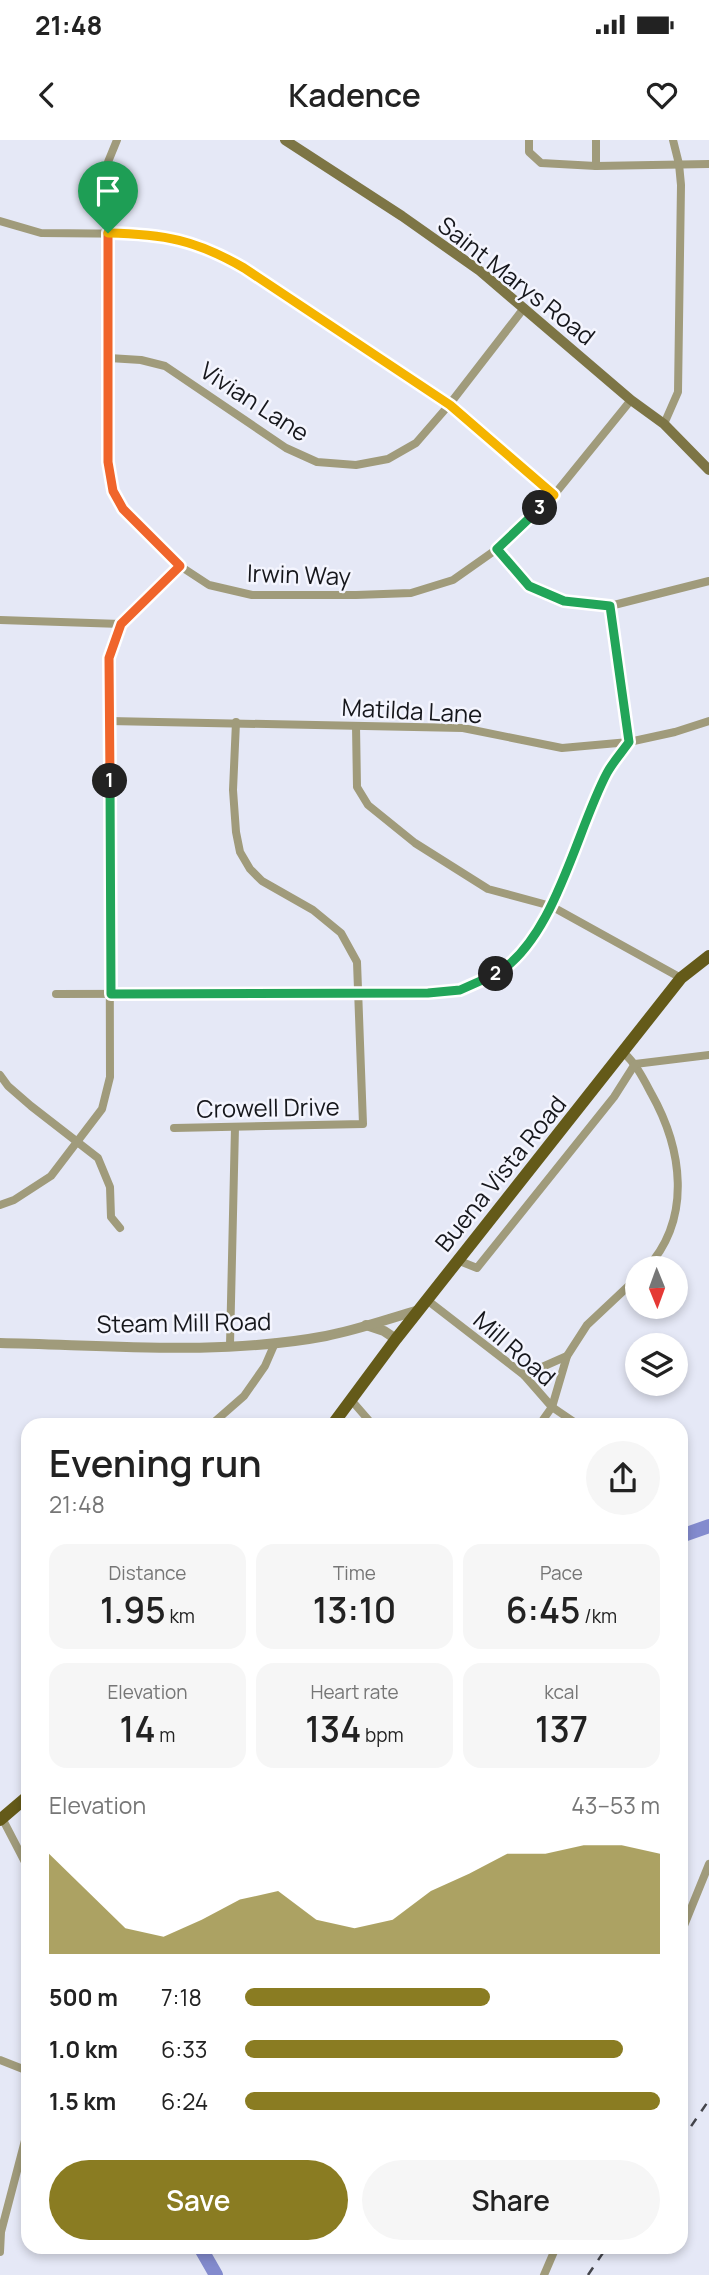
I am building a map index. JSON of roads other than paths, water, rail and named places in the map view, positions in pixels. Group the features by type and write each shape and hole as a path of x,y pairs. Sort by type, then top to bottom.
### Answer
{"main road":[{"name":"Saint Marys Road","path":"285,140 402,216 480,271 631,400 664,424 709,470"},
{"name":"Buena Vista Road","path":"338,1418 457,1259 624,1053 681,978 709,956"},
{"path":"1,1819 21,1802"}],"street":[{"name":"Irwin Way","path":"117,140 108,162 108,462 113,491 123,509 180,566 209,585 252,595 411,593 453,580 497,549 554,495 631,400"},
{"path":"529,140 529,152 541,163 596,166 709,164"},
{"path":"596,140 596,166"},
{"path":"664,424 678,392 679,164 673,140"},
{"path":"0,221 41,233 149,234 190,242 218,253 450,405 554,495"},
{"name":"Vivian Lane","path":"109,358 141,360 165,366 286,447 317,461 356,465 388,458 416,443 450,405 524,309"},
{"path":"497,549 529,586 564,601 610,606 709,581"},
{"path":"0,1205 14,1200 51,1177 102,1109 110,1077 109,658 121,624 180,566"},
{"path":"56,994 428,993 460,990 484,981 502,970 520,955 551,906 607,773 629,742 610,606"},
{"path":"0,620 121,624"},
{"name":"Matilda Lane","path":"109,721 463,727 562,748 629,742 709,721"},
{"path":"236,722 233,790 240,852 250,869 262,881 313,910 341,933 357,962 360,993"},
{"path":"356,726 357,787 368,805 415,843 488,889 551,906 681,978"},
{"name":"Crowell Drive","path":"174,1128 363,1124 360,993"},
{"path":"624,1053 635,1064 663,1115 676,1151 679,1191 670,1228 656,1256"},
{"path":"635,1064 709,1055"},
{"path":"457,1259 477,1268 588,1126 614,1097 635,1064"},
{"path":"0,1075 24,1099 98,1158 110,1187 111,1217 120,1228"},
{"path":"230,1345 235,1127"},
{"path":"544,1418 552,1407 567,1356 587,1325 625,1289"},
{"name":"Steam Mill Road","path":"0,1343 161,1347 275,1343 327,1335 366,1325 423,1305"},
{"name":"Mill Road","path":"423,1305 524,1375 552,1407 568,1418"},
{"path":"366,1325 384,1331 396,1339"},
{"path":"219,1418 244,1396 264,1366 275,1343"},
{"path":"524,1375 567,1356"},
{"path":"352,1401 367,1418"},
{"path":"1,1819 21,1855"},
{"path":"688,1916 709,1864"},
{"path":"0,2060 21,2068"},
{"path":"0,2252 1,2232 21,2156"},
{"path":"544,2275 553,2254"}],"waterway":[{"path":"688,1534 709,1526"},
{"path":"204,2254 216,2275"}],"railway":[{"path":"688,2131 709,2100"},
{"path":"588,2275 602,2254"}]}
